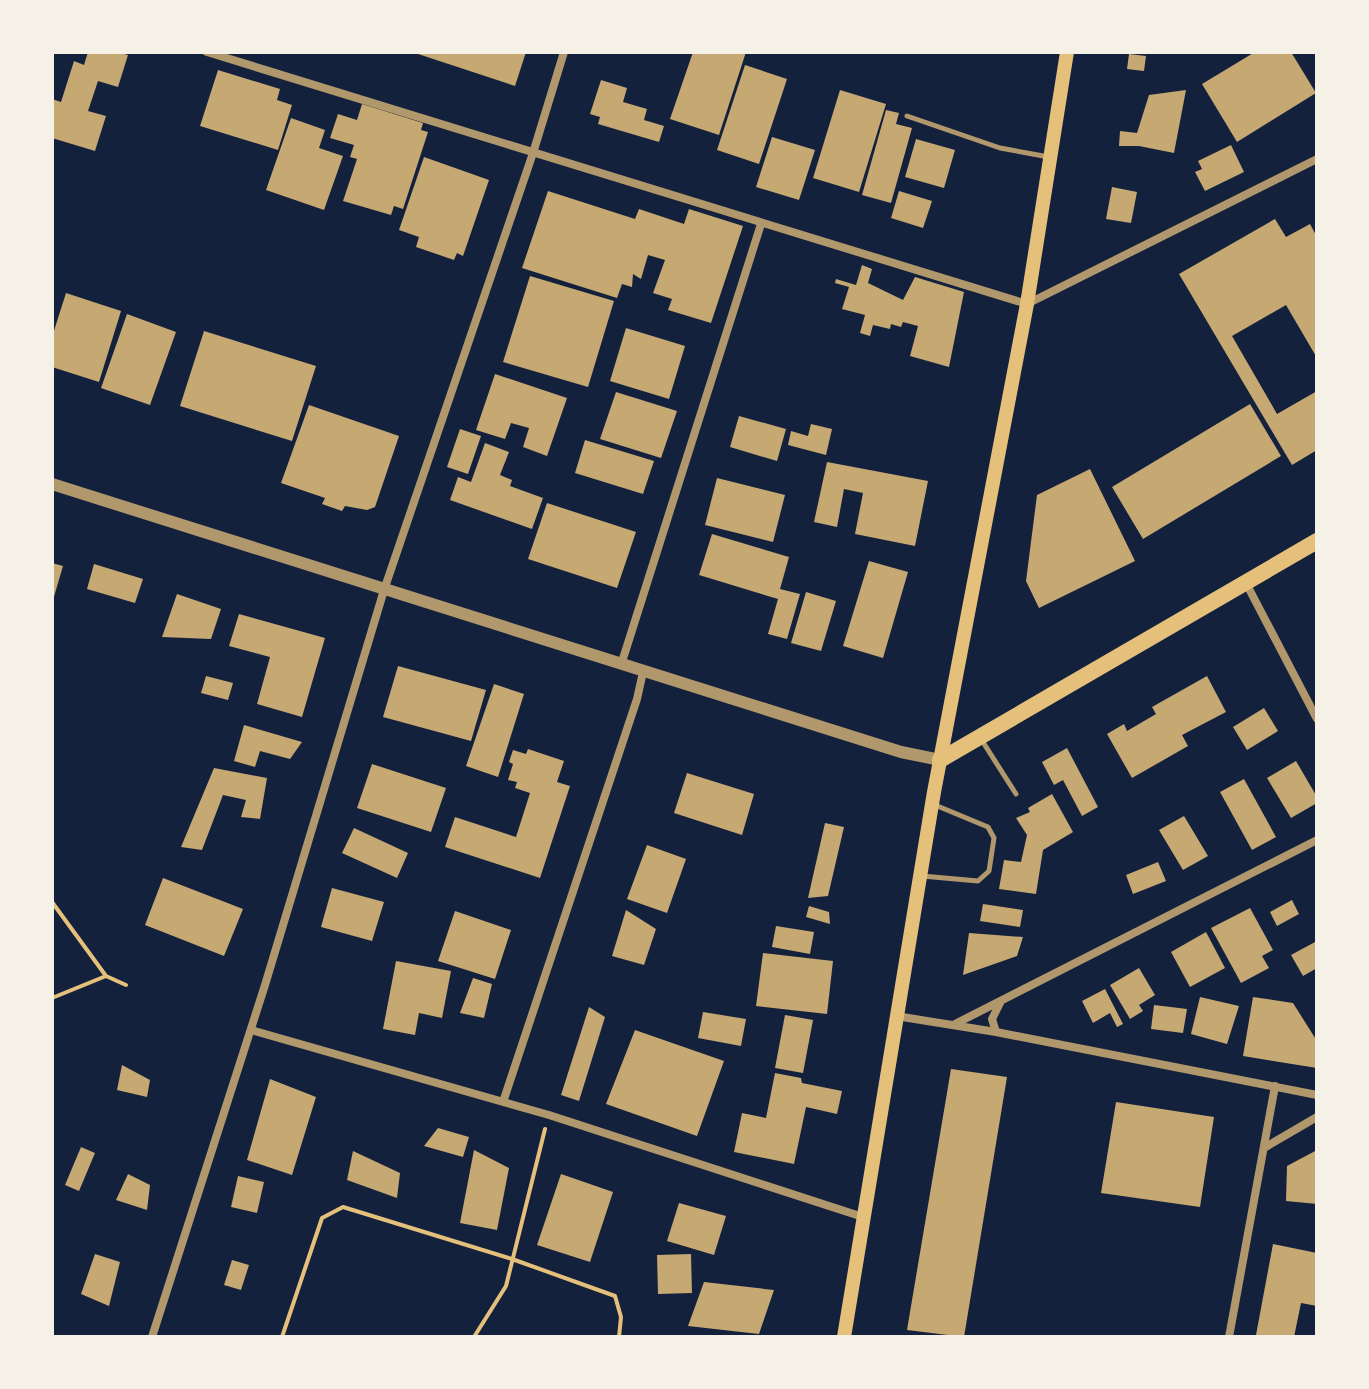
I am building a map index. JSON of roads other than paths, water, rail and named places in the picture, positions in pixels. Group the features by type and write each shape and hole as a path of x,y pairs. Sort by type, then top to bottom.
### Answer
{"main road":[{"path":"844,1337 895,1015 1027,304 1067,52"},
{"path":"940,760 1317,541"}],"street":[{"path":"207,52 1027,304 1317,159"},
{"path":"152,1337 251,1030 384,590 533,153 564,52"},
{"path":"621,666 761,224"},
{"path":"52,484 621,666 901,752 940,760"},
{"path":"1246,583 1317,719"},
{"path":"503,1102 637,699 643,672"},
{"path":"954,1025 1317,840"},
{"path":"996,1032 992,1019 1001,1001"},
{"path":"895,1015 1317,1095"},
{"path":"251,1030 549,1115 863,1217"},
{"path":"1229,1337 1275,1086"},
{"path":"1264,1148 1317,1117"}],"lane":[{"path":"907,116 1000,148 1050,158"},
{"path":"980,739 1016,794"},
{"path":"921,876 978,881 989,871 994,838 988,827 932,804"}]}
